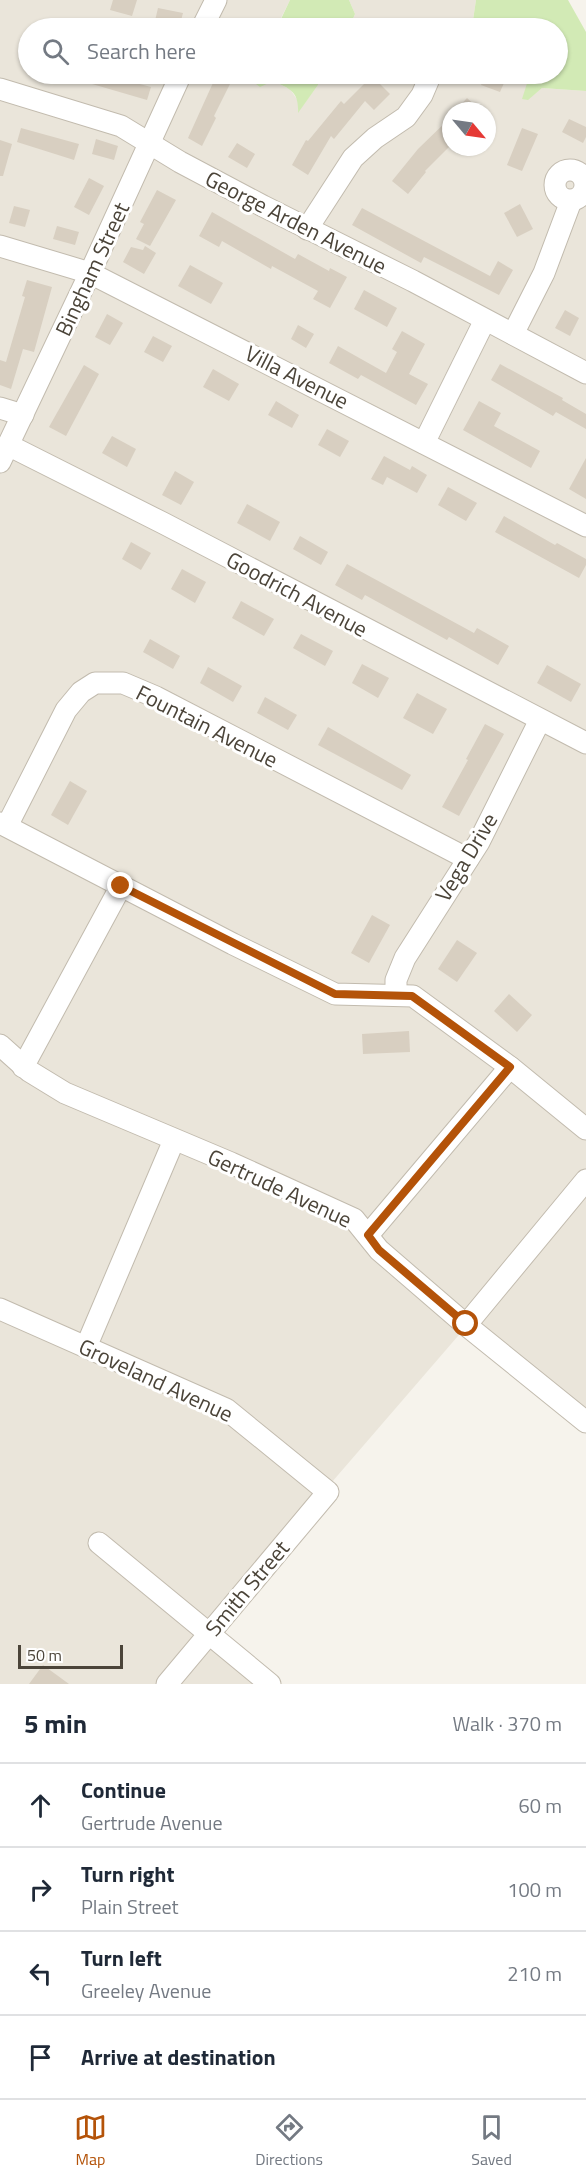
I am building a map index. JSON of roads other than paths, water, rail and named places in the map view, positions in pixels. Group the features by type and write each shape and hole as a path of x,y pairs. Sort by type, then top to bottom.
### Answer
{"street":[{"path":"207,18 216,0"},
{"name":"Bingham Street","path":"4,454 177,84"},
{"path":"307,229 353,158 375,138 406,117 422,95 427,84"},
{"name":"George Arden Avenue","path":"0,89 121,126 180,162 586,373"},
{"path":"513,334 544,273 571,201"},
{"name":"Villa Avenue","path":"0,246 90,273 586,526"},
{"path":"424,442 485,320"},
{"path":"0,408 23,415"},
{"name":"Goodrich Avenue","path":"4,454 163,523 586,744"},
{"name":"Fountain Avenue","path":"4,824 66,710 81,692 95,683 123,683 156,697 468,859"},
{"name":"Vega Drive","path":"396,994 396,980 405,958 479,842 540,720"},
{"path":"4,824 335,994 412,996 510,1067 586,1129"},
{"path":"23,1066 121,886"},
{"name":"Gertrude Avenue","path":"0,1045 41,1080 85,1103 354,1220 379,1250 586,1422"},
{"path":"368,1235 510,1067"},
{"path":"86,1347 174,1140"},
{"path":"466,1324 586,1180"},
{"name":"Groveland Avenue","path":"0,1309 226,1409 328,1492"},
{"name":"Smith Street","path":"167,1684 328,1492"},
{"path":"99,1543 270,1684"}]}
